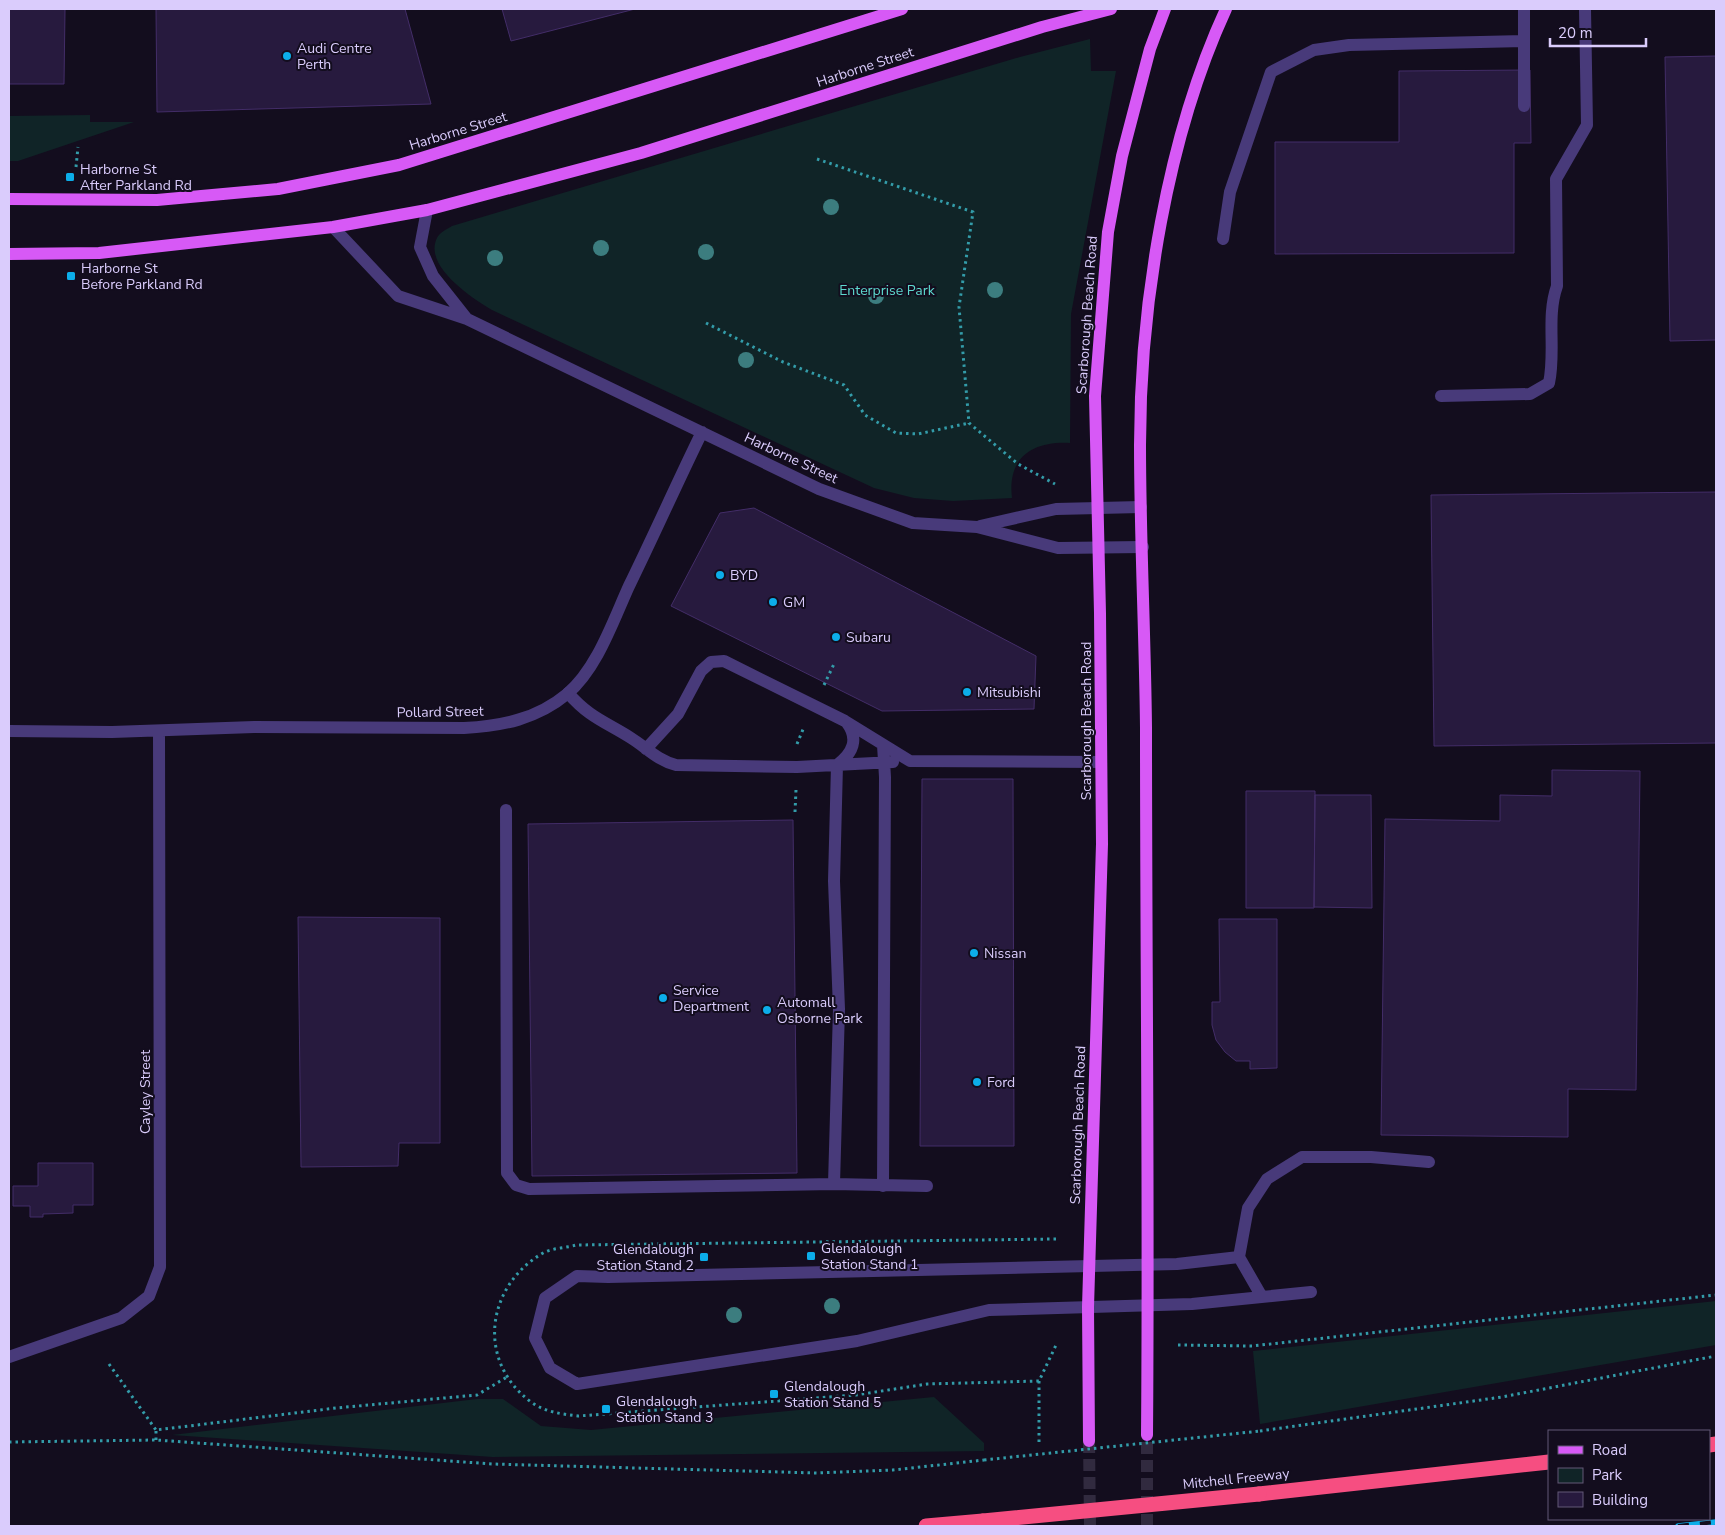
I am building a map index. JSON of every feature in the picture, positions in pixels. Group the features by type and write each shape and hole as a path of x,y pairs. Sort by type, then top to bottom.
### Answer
{"highway":[{"name":"Mitchell Freeway","path":"926,1526 1259,1494 1548,1462"}],"main road":[{"name":"Harborne Street","path":"9,199 157,200 250,192 278,189 399,165 902,9"},
{"name":"Harborne Street","path":"9,254 99,253 333,227 427,210 641,153 1042,27 1111,9"},
{"name":"Scarborough Beach Road","path":"1089,1441 1088,1307 1102,844 1095,396 1108,232 1122,156 1150,49 1165,9"},
{"path":"1147,1435 1145,648 1140,443 1144,347 1157,245 1184,120 1213,37 1226,9"}],"street":[{"path":"1524,9 1524,106"},
{"path":"1441,396 1530,394 1549,383 1552,371 1552,301 1557,286 1556,179 1587,125 1584,9"},
{"path":"1222,239 1230,192 1271,72 1314,50 1349,45 1524,41"},
{"name":"Harborne Street","path":"427,210 420,247 433,276 467,319"},
{"name":"Harborne Street","path":"333,227 398,296 467,319 819,489 913,523 977,527 1058,548 1142,546"},
{"name":"Pollard Street","path":"9,731 159,732 254,727 464,728 496,726 524,719 547,708 568,693 596,658 702,432"},
{"name":"Harborne Street","path":"977,527 1056,509 1142,507"},
{"path":"646,749 670,724 701,671 711,662 724,662 845,720 910,761"},
{"path":"568,693 584,711 646,749 663,762 676,766 797,767 910,761 1101,762"},
{"path":"837,764 849,756 854,744 853,732 845,720"},
{"name":"Cayley Street","path":"9,1357 121,1318 149,1296 160,1267 159,732"},
{"path":"883,745 883,1186"},
{"path":"834,1184 839,1009 834,881 837,764"},
{"path":"506,810 507,1173 516,1185 529,1189 834,1184 927,1186"},
{"path":"1262,1297 1239,1257 1248,1208 1266,1180 1302,1158 1371,1156 1429,1162"},
{"path":"1239,1257 1177,1264 608,1278 577,1276 545,1298 535,1338 550,1368 577,1384 857,1341 989,1310 1192,1304 1311,1292"}],"path":[{"path":"76,167 78,147"},
{"path":"817,159 973,212 959,308 968,423 1018,464 1055,484"},
{"path":"706,323 783,362 844,385 865,415 896,433 918,434 968,423"},
{"path":"795,812 799,738 834,664"},
{"path":"1039,1380 927,1384 856,1395 578,1416 554,1413 531,1402 507,1377 493,1340 498,1301 518,1271 544,1252 576,1245 1056,1239"},
{"path":"1178,1345 1252,1346 1716,1295"},
{"path":"1039,1446 1039,1380 1057,1343"},
{"path":"9,1442 156,1440 492,1464 817,1473 893,1470 1260,1431 1502,1398 1716,1356"},
{"path":"110,1364 156,1430 156,1440"},
{"path":"156,1430 477,1395 507,1377"}],"green space":[{"name":"Enterprise Park","path":"1090,39 1091,71 1116,71 1071,314 1070,443 1044,445 1025,455 1018,462 1014,472 1011,484 1012,498 953,501 914,498 874,488 492,310 473,298 452,280 443,270 437,259 435,249 437,238 452,226 1020,57"},
{"path":"90,115 90,122 134,122 18,161 9,161 9,116"},
{"path":"1716,1301 1716,1345 1260,1424 1253,1351"},
{"path":"934,1397 984,1443 984,1451 493,1457 172,1435 477,1399 503,1399 541,1426 591,1430"}],"building":[{"path":"9,9 65,9 64,84 9,84"},
{"name":"Audi Centre Perth","path":"156,9 405,9 431,104 157,112"},
{"path":"502,9 635,9 511,41"},
{"path":"1716,56 1716,340 1670,341 1665,57"},
{"path":"1530,70 1531,143 1514,143 1514,253 1275,254 1275,142 1399,142 1399,71"},
{"path":"1716,492 1716,743 1434,746 1431,495"},
{"path":"754,508 1036,656 1034,709 882,711 671,606 720,513"},
{"path":"1552,770 1640,771 1636,1090 1568,1089 1568,1137 1381,1135 1385,819 1500,821 1500,795 1552,796"},
{"path":"922,779 1013,779 1014,1146 920,1146"},
{"path":"1246,791 1315,791 1314,908 1246,908"},
{"path":"1315,795 1371,795 1372,908 1314,907"},
{"name":"Service Department","path":"793,820 797,1173 532,1176 528,824"},
{"path":"298,917 440,918 440,1143 399,1143 398,1166 301,1167"},
{"path":"1219,919 1277,919 1277,1068 1250,1069 1250,1061 1236,1061 1225,1052 1216,1040 1212,1025 1212,1002 1220,1002"},
{"path":"38,1163 93,1163 93,1205 73,1205 73,1213 43,1214 43,1217 30,1217 30,1206 13,1206 13,1186 38,1186"}],"tunnel":[{"path":"1147,1435 1147,1526"},
{"path":"1089,1441 1090,1526"}],"railway":[{"path":"1678,1526 1716,1522"}],"place":[{"name":"Audi Centre Perth","path":"287,56"},
{"name":"Harborne St After Parkland Rd","path":"70,177"},
{"name":"Harborne St Before Parkland Rd","path":"71,276"},
{"name":"BYD","path":"720,575"},
{"name":"GM","path":"773,602"},
{"name":"Subaru","path":"836,637"},
{"name":"Mitsubishi","path":"967,692"},
{"name":"Nissan","path":"974,953"},
{"name":"Service Department","path":"663,998"},
{"name":"Automall Osborne Park","path":"767,1010"},
{"name":"Ford","path":"977,1082"},
{"name":"Glendalough Station Stand 1","path":"811,1256"},
{"name":"Glendalough Station Stand 2","path":"704,1257"},
{"name":"Glendalough Station Stand 5","path":"774,1394"},
{"name":"Glendalough Station Stand 3","path":"606,1409"}]}
